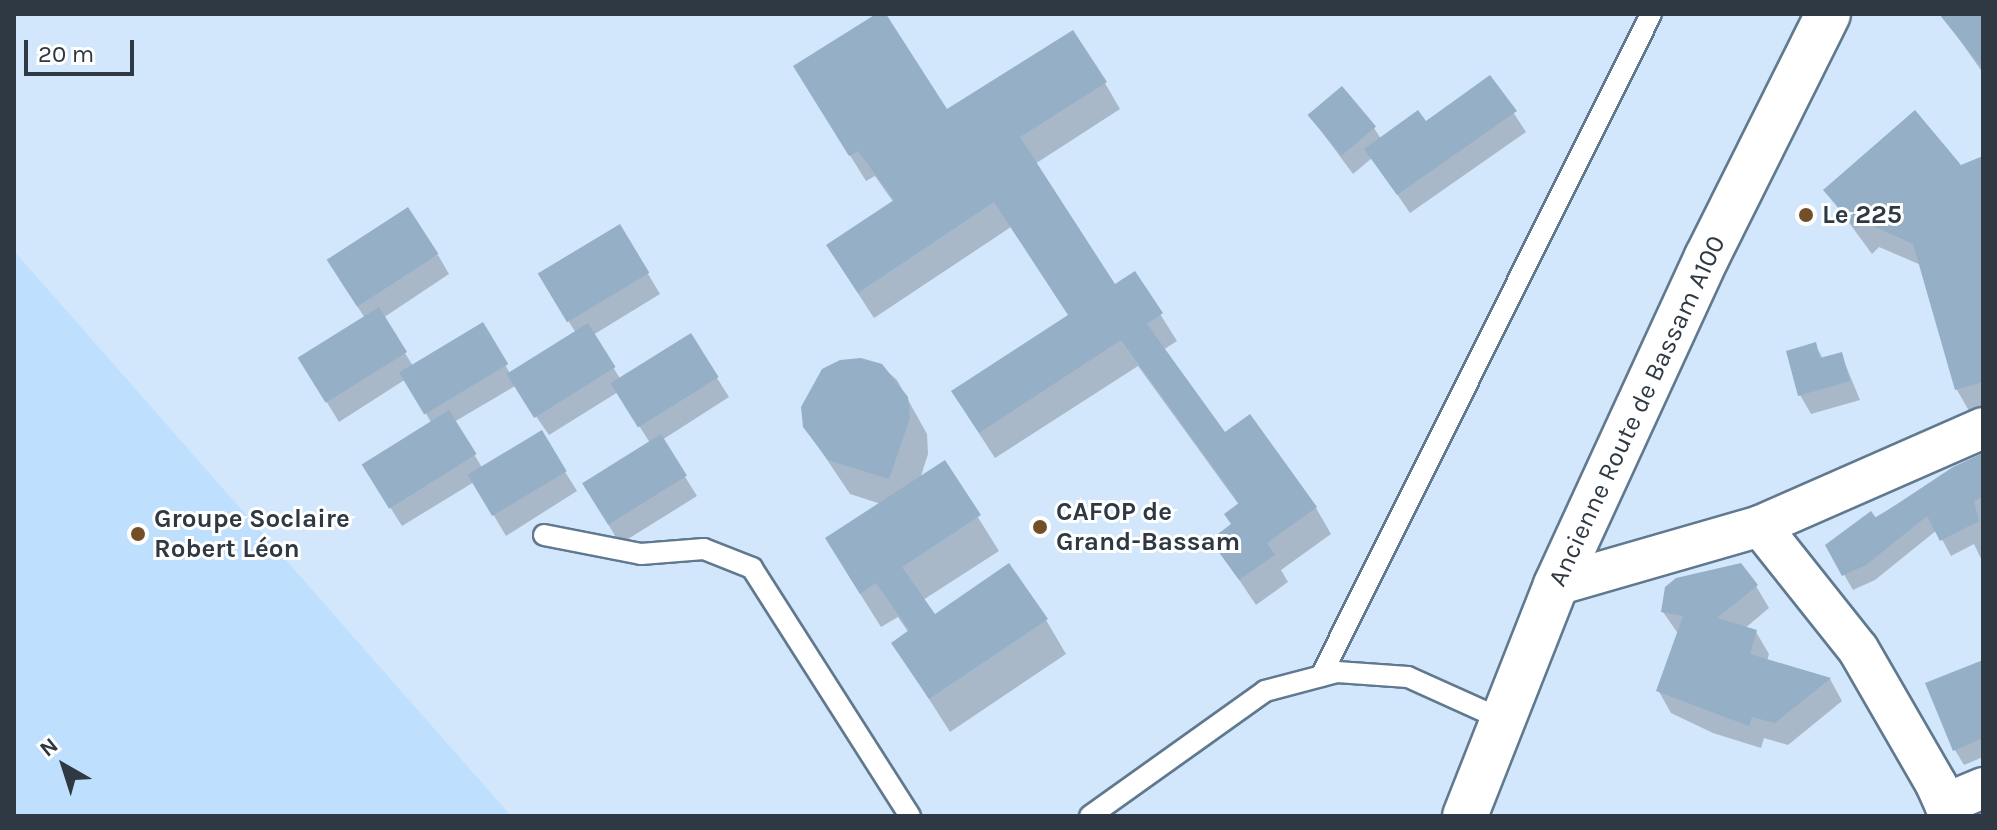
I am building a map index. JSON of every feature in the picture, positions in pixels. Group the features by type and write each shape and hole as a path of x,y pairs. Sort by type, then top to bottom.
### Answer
{"main road":[{"name":"Ancienne Route de Bassam A100","path":"1465,816 1556,585 1707,257 1828,14"}],"street":[{"path":"1556,585 1760,526 1983,428"},
{"path":"1760,526 1858,649 1947,810 1983,788"}],"lane":[{"path":"1321,676 1651,14"},
{"path":"544,535 641,554 704,549 752,568 910,816"},
{"path":"1090,816 1265,691 1337,672 1408,677 1501,719"}],"shaded area":[{"name":"Groupe Soclaire Robert Léon","path":"14,251 511,816 14,816"}],"building":[{"path":"876,14 886,14 947,109 1073,30 1107,82 1020,137 1115,284 1135,271 1163,313 1147,324 1225,432 1250,414 1317,507 1267,543 1275,555 1239,580 1210,540 1231,524 1224,514 1239,503 1121,340 979,433 951,391 1068,315 994,202 858,293 826,245 894,200 858,151 849,156 793,66"},
{"path":"1939,14 1983,14 1983,69"},
{"path":"1490,75 1517,111 1397,195 1364,149 1418,110 1426,121"},
{"path":"1342,86 1376,127 1342,156 1308,115"},
{"path":"1915,110 1961,165 1983,156 1983,382 1955,390 1913,244 1864,222 1856,228 1823,190"},
{"path":"408,207 438,254 357,307 327,260"},
{"path":"620,224 649,273 567,322 538,273"},
{"path":"379,307 407,352 326,403 298,358"},
{"path":"483,322 508,364 424,414 399,372"},
{"path":"588,323 616,367 534,418 507,374"},
{"path":"691,333 719,377 638,427 610,383"},
{"path":"1816,342 1820,358 1842,352 1850,381 1798,396 1786,351"},
{"path":"861,358 882,364 908,397 910,418 889,479 828,460 803,427 801,407 822,369 840,360"},
{"path":"449,410 477,454 389,509 362,465"},
{"path":"542,430 567,471 492,516 467,475"},
{"path":"661,434 687,476 608,525 582,483"},
{"path":"1983,453 1983,497 1974,501 1979,521 1940,541 1927,516 1866,565 1842,576 1825,545 1871,511 1876,518 1953,467"},
{"path":"945,460 981,515 902,567 935,614 1009,563 1048,619 929,699 891,643 909,630 876,583 860,594 825,538"},
{"path":"1741,563 1758,585 1717,618 1757,630 1750,654 1831,678 1775,723 1752,717 1749,726 1656,691 1683,616 1661,612 1665,587 1676,578"},
{"path":"1983,660 1983,738 1953,751 1925,683"}],"place":[{"name":"Le 225","path":"1806,215"},
{"name":"CAFOP de Grand-Bassam","path":"1040,527"},
{"name":"Groupe Soclaire Robert Léon","path":"138,534"}]}
